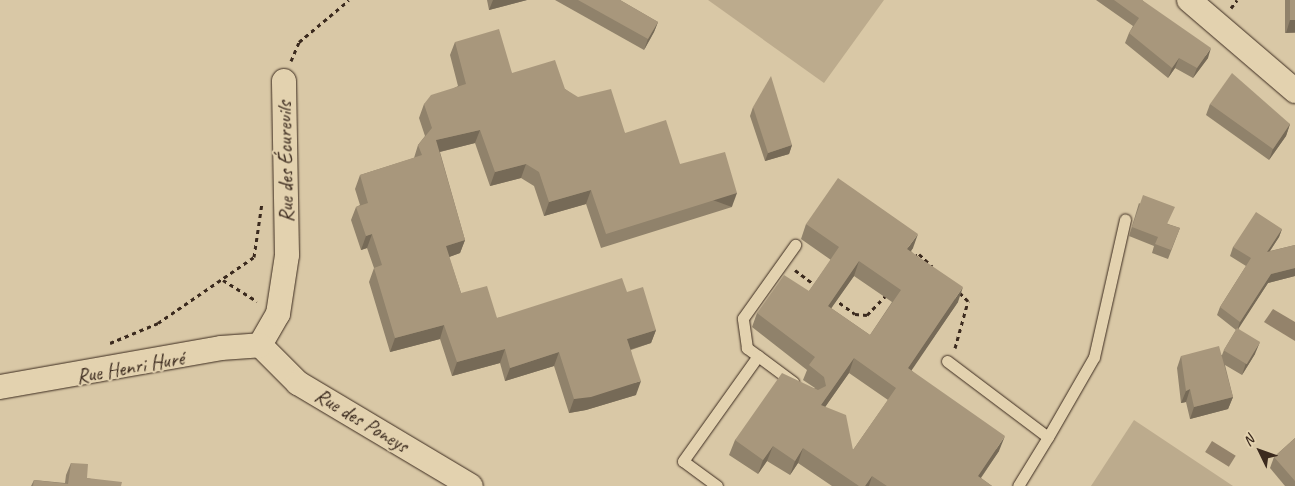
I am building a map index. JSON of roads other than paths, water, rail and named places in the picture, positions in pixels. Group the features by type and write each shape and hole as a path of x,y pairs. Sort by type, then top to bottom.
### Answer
{"street":[{"path":"1188,0 1295,91"},
{"name":"Rue des Écureuils","path":"260,345 278,314 287,254 284,187 284,81"},
{"name":"Rue Henri Huré","path":"0,388 222,348 260,345"},
{"name":"Rue des Poneys","path":"260,345 298,382 471,486"}],"lane":[{"path":"1018,486 1094,357 1125,219"},
{"path":"795,245 743,318 747,348 806,391"},
{"path":"717,486 683,461 758,356"},
{"path":"948,362 1048,437"}]}
